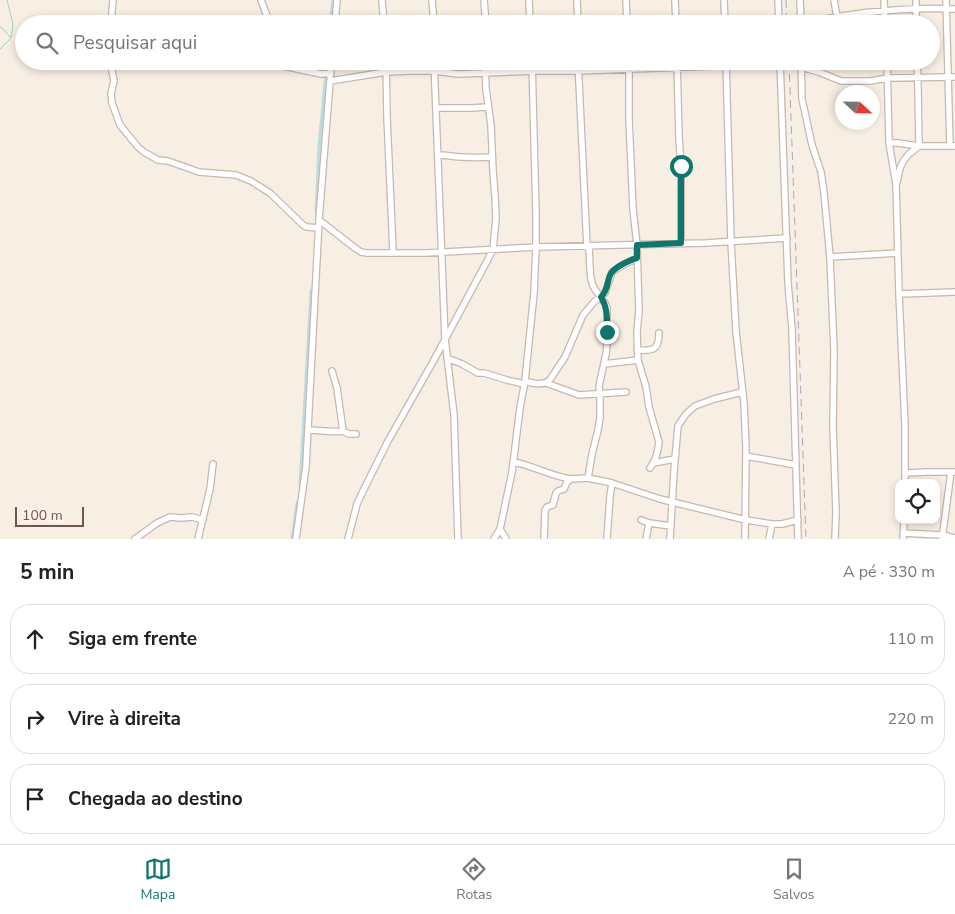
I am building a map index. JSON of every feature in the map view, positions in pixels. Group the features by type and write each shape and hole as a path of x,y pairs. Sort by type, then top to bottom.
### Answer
{"street":[{"path":"112,15 113,0"},
{"path":"260,0 266,15"},
{"path":"336,15 338,0"},
{"path":"382,0 383,15"},
{"path":"432,0 433,15"},
{"path":"484,0 485,15"},
{"path":"529,0 530,15"},
{"path":"577,0 578,15"},
{"path":"626,0 627,15"},
{"path":"675,0 676,15"},
{"path":"724,0 725,15"},
{"path":"778,0 779,15"},
{"path":"800,0 800,15"},
{"path":"834,0 837,15"},
{"path":"884,0 884,15"},
{"path":"916,0 916,15"},
{"path":"889,143 919,146 953,146 948,77 946,0"},
{"path":"853,15 916,9 955,9"},
{"path":"112,70 114,81 111,98 115,112 122,128 144,152 158,160 168,160 199,172 236,175 251,181 270,193 303,225 318,228"},
{"path":"306,70 321,74 331,73"},
{"path":"296,539 306,466 318,228 331,70"},
{"path":"348,539 357,504 388,441 493,250 496,218 491,125 484,70"},
{"path":"330,80 386,72 434,71 458,74 604,70"},
{"path":"630,70 629,119 639,311 638,360 659,442 652,465 675,460"},
{"path":"678,70 681,243"},
{"path":"726,70 731,242 736,332 744,403 746,456 745,539"},
{"path":"780,70 792,329 798,539"},
{"path":"801,70 802,98 812,145 821,172 830,257 834,342 835,539"},
{"path":"814,70 841,81 955,77"},
{"path":"888,70 889,143 896,184 906,479"},
{"path":"917,70 919,146"},
{"path":"434,71 445,339 454,415 459,538"},
{"path":"494,539 500,529 511,480 531,330 536,247 533,71"},
{"path":"578,71 588,247 592,283 605,303 607,313 607,343 600,381 598,430 588,478"},
{"path":"386,72 392,252"},
{"path":"436,108 488,107"},
{"path":"896,184 904,160 919,146"},
{"path":"438,155 465,158 492,157"},
{"path":"319,220 362,252 442,252 536,247 731,242 787,238"},
{"path":"830,257 898,254"},
{"path":"546,383 565,357 583,315 605,293 612,272 637,258"},
{"path":"899,294 955,292"},
{"path":"637,350 655,349 659,333"},
{"path":"448,358 478,373 507,380 546,383 579,395 626,392"},
{"path":"604,364 638,360"},
{"path":"332,371 337,388 343,431"},
{"path":"670,539 678,426 686,414 700,403 742,392"},
{"path":"308,430 343,431 349,434 356,434"},
{"path":"746,456 796,465"},
{"path":"514,462 571,479 588,478 612,483 672,502 746,520 782,524 798,520"},
{"path":"198,539 210,489 213,464"},
{"path":"906,473 953,472 942,537"},
{"path":"544,539 545,510 553,505 556,493 564,489 571,479"},
{"path":"607,539 612,483"},
{"path":"135,539 157,523 170,517 192,517 203,520"},
{"path":"641,520 648,523 671,526"},
{"path":"646,539 648,523"},
{"path":"769,539 772,524"},
{"path":"500,529 506,539"},
{"path":"903,536 955,538"}],"waterway":[{"path":"0,49 11,38 13,24 7,0"},
{"path":"332,15 334,0"},
{"path":"0,27 10,37"},
{"path":"317,213 320,146 327,70"},
{"path":"301,485 312,291"},
{"path":"293,539 298,503"}],"railway":[{"path":"786,0 787,15"},
{"path":"789,70 806,539"}],"route":[{"path":"607,332 607,313 605,303 601,297 605,293 612,272 630,260 637,258 637,245 681,243 681,166"}]}
